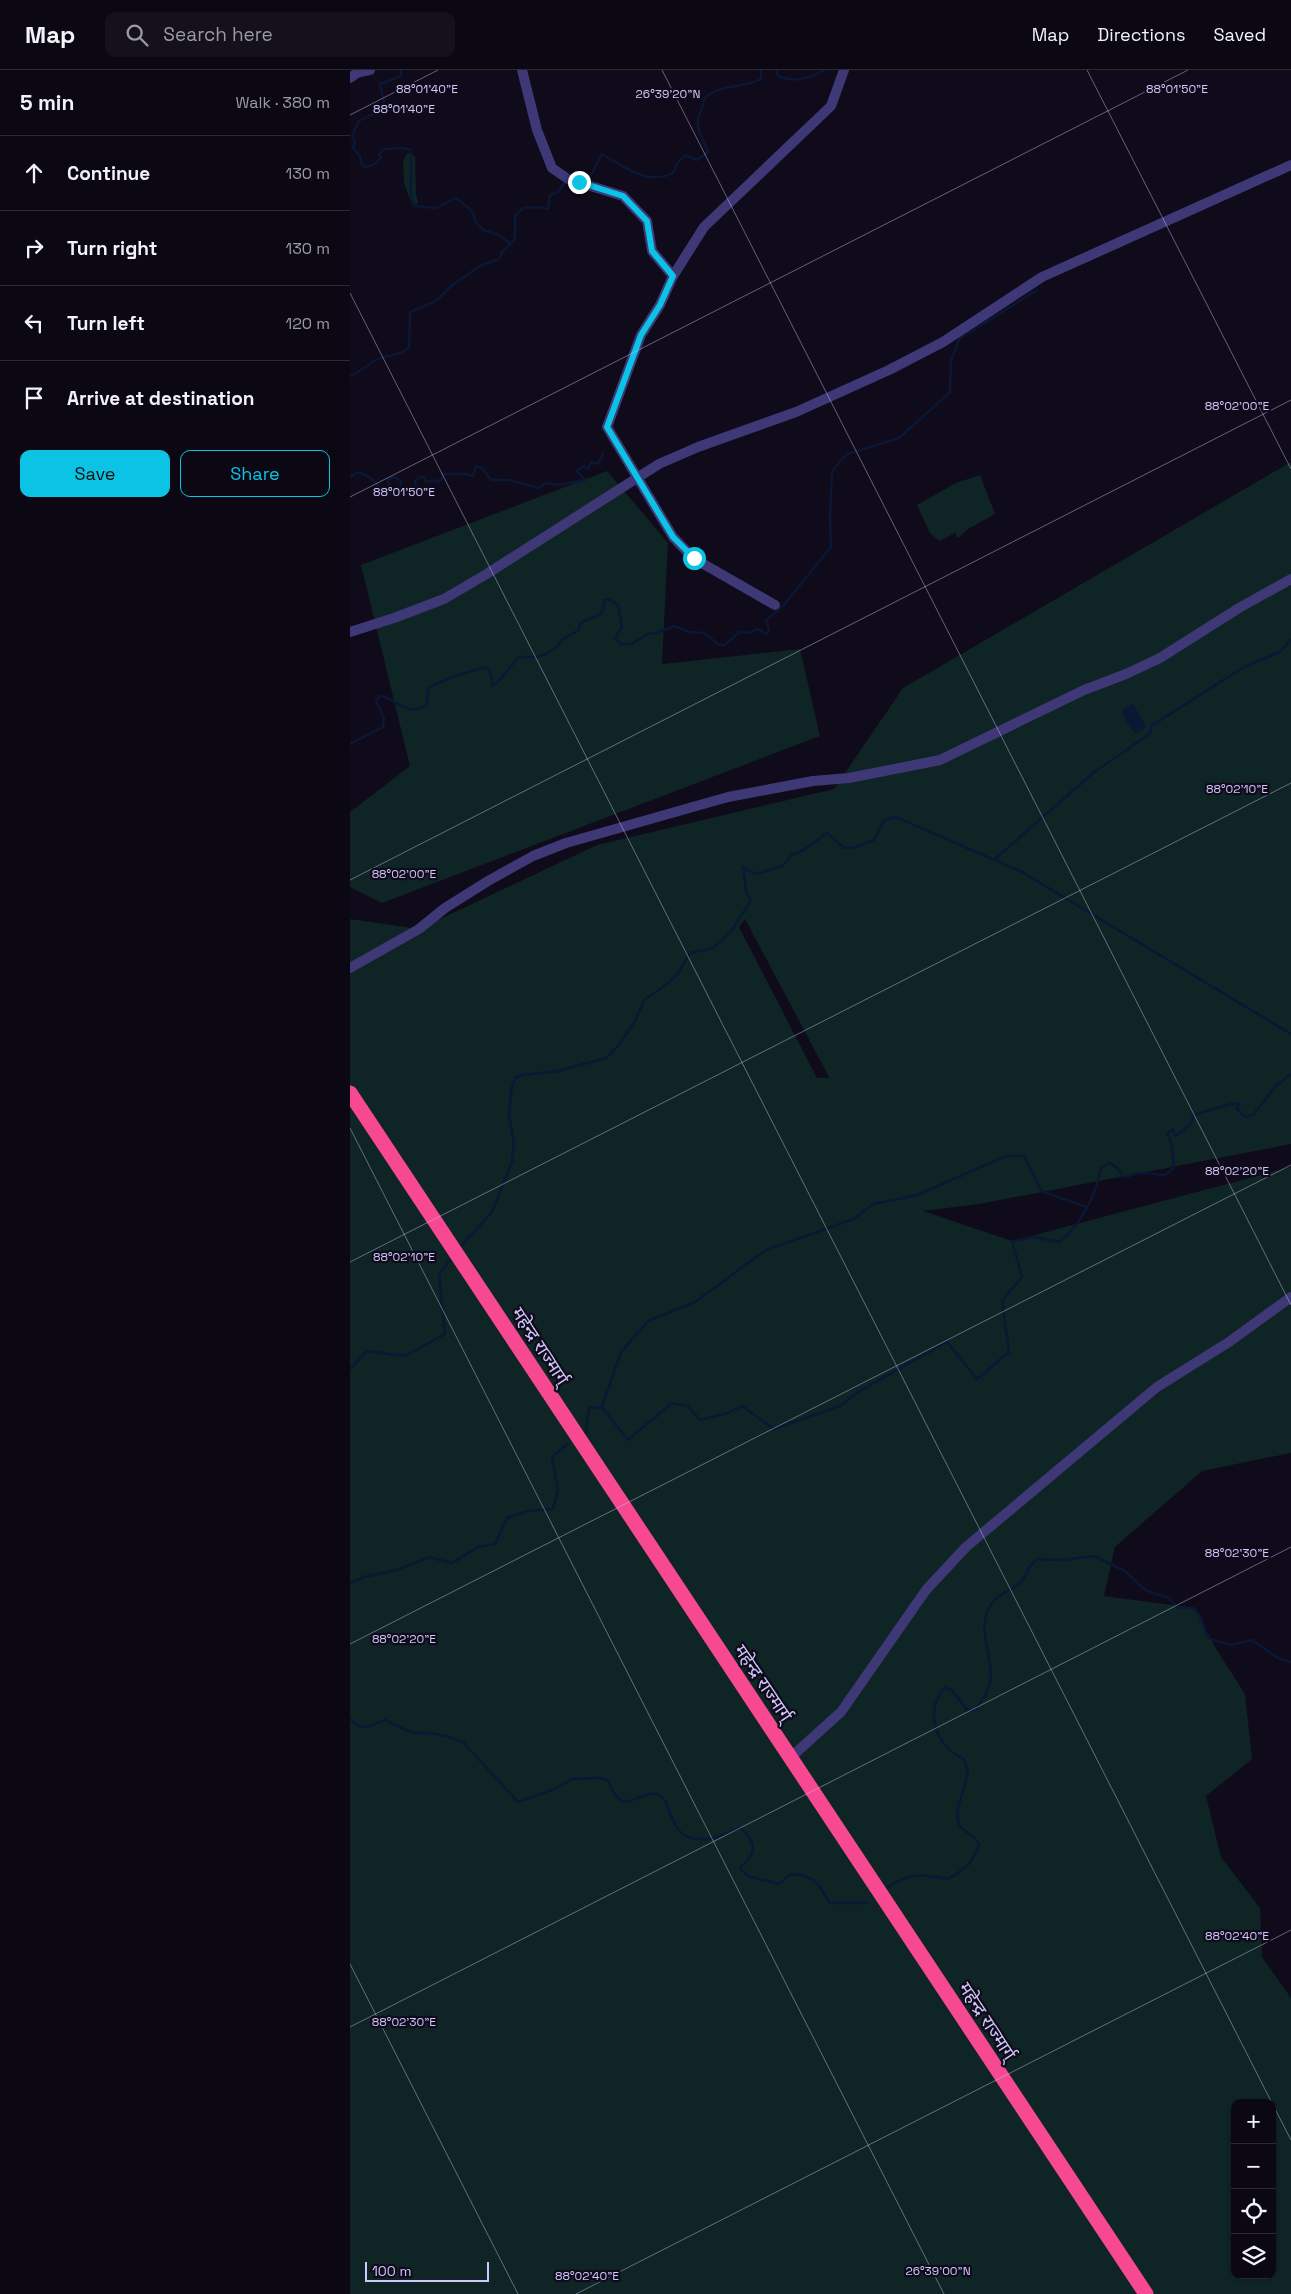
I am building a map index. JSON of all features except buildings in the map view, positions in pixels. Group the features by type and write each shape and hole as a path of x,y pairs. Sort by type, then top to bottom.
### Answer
{"highway":[{"name":"महेन्द्र राज्मार्ग्","path":"350,1093 1146,2294"}],"street":[{"path":"350,78 370,70"},
{"path":"522,70 537,130 552,168 568,179 623,196 647,221 652,251 673,276"},
{"path":"776,605 694,558 673,537 607,427 641,335 660,305 673,276 704,227 831,106 844,70"},
{"path":"350,632 444,599 485,575 637,477 674,457 796,412 889,370 943,342 1042,277 1291,164"},
{"path":"350,968 419,929 445,908 533,856 566,843 728,797 813,780 849,778 940,760 1076,694 1160,658 1239,608 1291,579"},
{"path":"790,1758 841,1712 926,1590 966,1547 1157,1387 1230,1342 1291,1297"}],"green space":[{"path":"409,153 415,156 418,203 412,205 404,183 403,162"},
{"path":"1291,462 1291,1144 979,1204 923,1211 1012,1241 1291,1167 1291,1453 1202,1471 1115,1547 1104,1596 1195,1608 1215,1647 1245,1694 1252,1759 1206,1796 1221,1857 1260,1908 1262,1957 1291,1998 1291,2294 350,2294 350,919 419,929 597,845 834,789 903,688","holes":["745,919 829,1077 817,1078 739,927"]},
{"path":"607,471 668,543 662,664 800,649 820,736 382,903 350,887 350,812 410,766 361,565"},
{"path":"980,475 995,514 968,529 958,538 955,533 939,541 930,533 917,505 956,483"}],"water":[{"path":"1133,704 1146,726 1135,734 1125,719 1122,710"}],"waterway":[{"path":"401,70 401,76 380,84 384,102 373,114 359,121 352,136 355,141 353,148 360,156 362,166 367,167 375,163 381,157 379,154 384,149 403,148 411,150 411,199 414,206 436,208 456,198 472,211 476,222 483,230 499,235 511,244"},
{"path":"570,175 590,177 602,154 636,173 654,177 673,173 676,165 685,155 697,160 708,152 698,122 704,99 724,88 761,79 761,70"},
{"path":"776,70 779,77 785,79 813,76 824,70"},
{"path":"350,376 374,361 399,354 409,348 410,312 436,301 452,285 480,266 499,259 502,252 515,239 515,216 523,208 540,207 548,209 550,195 558,192 566,180"},
{"path":"350,744 383,727 384,718 376,701 379,696 414,710 427,704 428,688 454,676 486,667 490,671 493,686 519,657 536,657 546,654 557,647 561,640 579,630 580,623 601,614 604,608 604,600 611,600 618,605 622,627 615,638 621,644 631,644 648,634 657,633 674,626 690,632 704,633 718,644 725,645 739,632 750,633 757,629 767,634 769,630 766,620 783,606 831,547 832,471 847,454 899,438 950,392 951,361 959,339 1037,290"},
{"path":"350,477 358,472 363,474 374,481 386,494 390,494 393,491 387,480 395,477 401,481 401,487 413,491 416,486 415,481 420,477 424,477 426,482 433,480 438,482 442,479 442,474 466,474 473,476 476,466 482,468 491,480 510,480 538,488 546,483 558,485 585,480 577,471 583,466 588,469 591,462 598,464 603,454"},
{"path":"994,860 1093,773 1151,733 1151,726 1244,667 1280,652 1291,640"},
{"path":"460,1247 492,1212 512,1162 514,1143 509,1116 511,1091 515,1078 522,1075 558,1071 606,1058 617,1047 635,1021 645,999 676,976 690,953 713,948 731,931 751,901 746,891 743,867 756,874 782,866 792,855 804,850 827,833 844,848 857,847 875,839 884,820 896,817 1022,872 1291,1034"},
{"path":"586,1433 589,1408 602,1407 628,1440 672,1403 688,1406 700,1420 728,1413 742,1406 774,1429 840,1406 858,1392 947,1342 977,1379 1009,1352 1002,1301 1022,1277 1012,1241 1033,1237 1059,1242 1081,1218 1091,1199 1101,1168 1109,1163 1116,1167 1125,1178 1139,1173 1165,1175 1174,1168 1171,1142 1167,1133 1173,1129 1175,1136 1192,1122 1193,1115 1231,1104 1240,1103 1237,1109 1245,1117 1253,1115 1275,1087 1291,1074"},
{"path":"602,1407 621,1352 648,1321 695,1302 766,1250 854,1219 873,1204 917,1195 1006,1156 1024,1156 1041,1191 1086,1207"},
{"path":"350,1369 367,1351 405,1356 445,1334 439,1274 450,1260"},
{"path":"350,1583 364,1577 397,1570 429,1557 452,1563 478,1547 495,1544 507,1518 528,1511 553,1509 558,1490 552,1457 567,1444"},
{"path":"885,1889 894,1883 915,1876 922,1875 948,1879 967,1865 976,1852 979,1845 975,1838 959,1826 957,1812 968,1773 964,1759 946,1746 940,1737 934,1717 935,1707 938,1697 945,1687 952,1690 968,1711 976,1709 980,1704 988,1689 991,1676 985,1635 987,1613 995,1599 1022,1581 1033,1562 1037,1559 1063,1560 1094,1556 1125,1571 1145,1590 1169,1598 1178,1608 1194,1608 1200,1616 1208,1638 1230,1645 1252,1640 1278,1658 1291,1662"},
{"path":"350,1719 360,1727 370,1726 385,1720 413,1733 446,1736 463,1742 518,1802 555,1789 572,1779 601,1778 608,1781 615,1795 623,1802 648,1794 656,1794 662,1797 677,1828 684,1835 694,1839 708,1839 741,1828 753,1845 750,1857 740,1869 750,1877 779,1884 791,1874 805,1876 819,1885 829,1903 868,1903"}],"route":[{"path":"579,182 623,196 647,221 652,251 673,276 660,305 641,335 607,427 673,537 694,558"}]}
